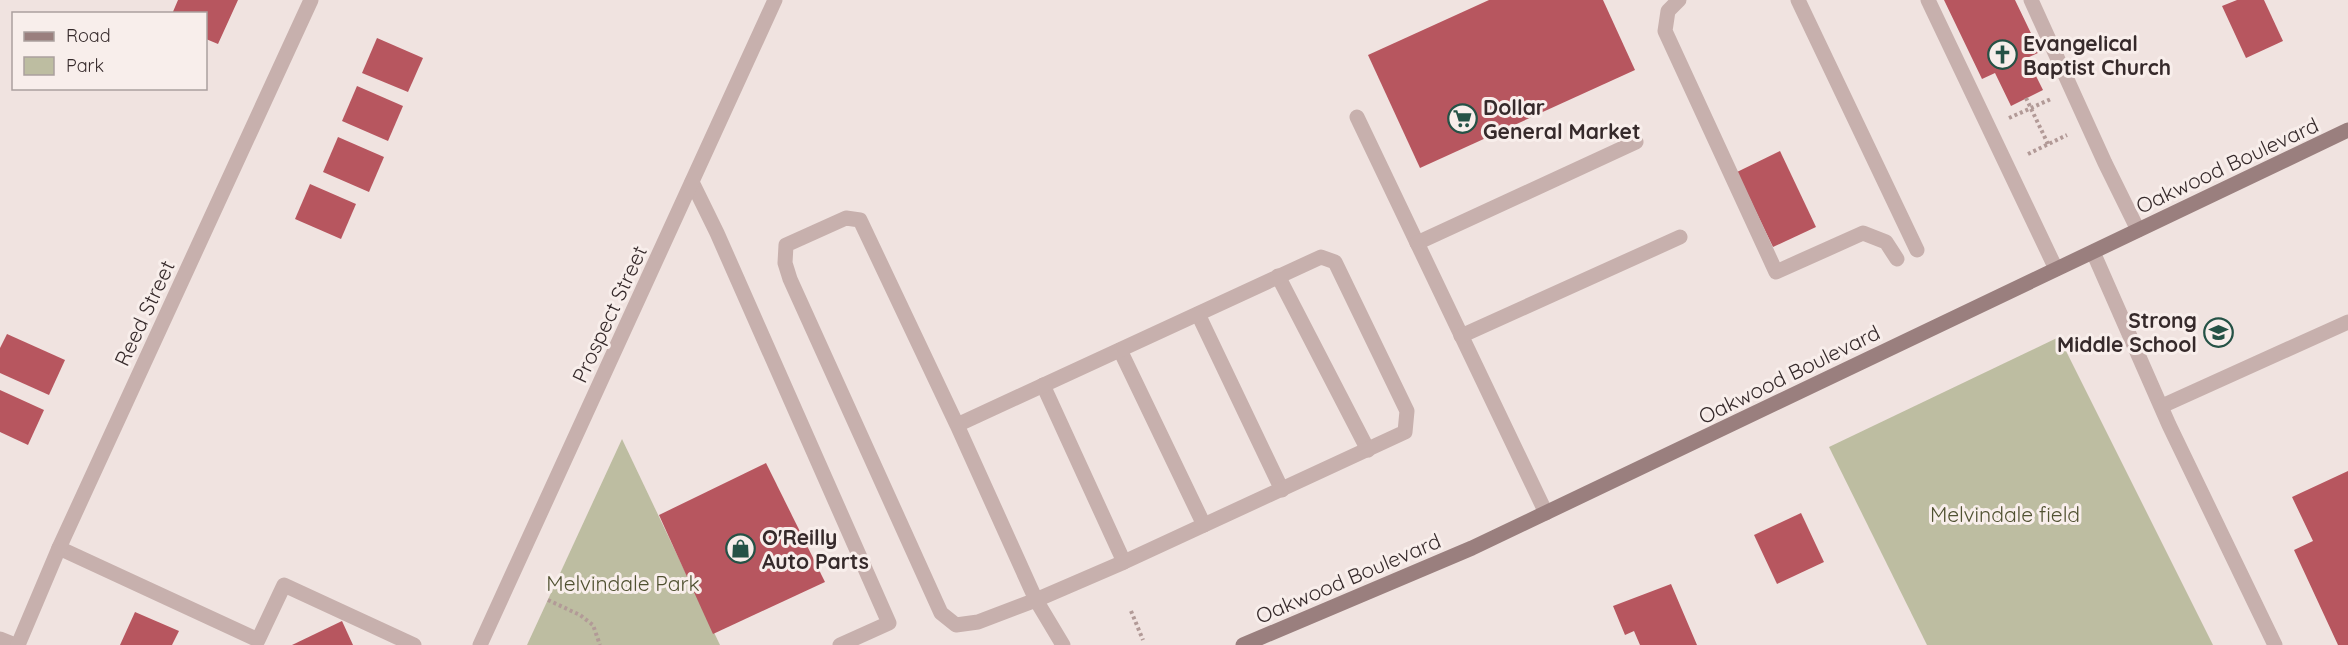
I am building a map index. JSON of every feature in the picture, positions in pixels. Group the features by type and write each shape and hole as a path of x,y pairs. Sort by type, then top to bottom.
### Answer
{"main road":[{"name":"Oakwood Boulevard","path":"1243,645 1472,548 2348,130"}],"street":[{"name":"Reed Street","path":"16,645 311,0"},
{"name":"Prospect Street","path":"480,645 775,0"},
{"path":"1679,0 1668,10 1665,31 1776,272 1863,233 1886,243 1897,259"},
{"path":"1798,0 1917,250"},
{"path":"1928,0 2056,269"},
{"path":"2031,0 2138,230"},
{"path":"1357,117 1546,513"},
{"path":"1417,243 1636,142"},
{"path":"692,182 717,232 889,623 840,645"},
{"path":"957,425 1321,257 1335,262 1407,411 1405,432 1368,450 1036,600 978,622 956,625 941,613 790,279 785,263 786,245 846,218 860,220 957,425 1036,600 1063,645"},
{"path":"1461,336 1680,237"},
{"path":"2093,252 2162,406 2275,645"},
{"path":"1278,276 1368,450"},
{"path":"1198,314 1282,490"},
{"path":"2162,406 2348,322"},
{"path":"1120,350 1204,525"},
{"path":"1043,386 1124,562"},
{"path":"59,548 258,640 284,585 414,645"},
{"path":"0,639 16,645"}],"path":[{"path":"2004,121 2055,97"},
{"path":"2026,98 2048,144"},
{"path":"2020,157 2068,134"},
{"path":"548,600 580,615 593,625 600,645"},
{"path":"1131,611 1143,640"}],"green space":[{"name":"Melvindale field","path":"2059,337 2213,645 1927,645 1829,447"},
{"name":"Melvindale Park","path":"622,439 720,645 527,645"}],"building":[{"path":"178,0 238,0 218,44 207,39 207,12 173,12"},
{"name":"Dollar General Market","path":"1489,0 1603,0 1635,70 1420,168 1368,55"},
{"name":"Evangelical Baptist Church","path":"1944,0 2015,0 2040,52 2027,58 2043,90 2011,106 1995,73 1982,79"},
{"path":"2237,0 2264,0 2283,41 2246,58 2222,6"},
{"path":"377,38 423,58 408,92 362,73"},
{"path":"357,86 403,106 388,141 342,121"},
{"path":"338,137 384,157 369,192 323,172"},
{"path":"1780,151 1816,227 1773,247 1737,172"},
{"path":"310,184 356,204 341,239 295,219"},
{"path":"7,334 65,360 49,395 0,373 0,348"},
{"path":"0,390 44,410 28,445 0,432"},
{"name":"O'Reilly Auto Parts","path":"766,463 825,582 713,634 659,515"},
{"path":"2348,471 2348,645 2338,645 2294,550 2313,541 2292,497"},
{"path":"1801,513 1824,562 1777,584 1754,535"},
{"path":"1671,584 1697,645 1640,645 1634,631 1625,635 1613,606"},
{"path":"135,612 179,631 172,645 120,645"},
{"path":"342,621 353,645 292,645"}],"place":[{"name":"Evangelical Baptist Church","path":"2002,55"},
{"name":"Dollar General Market","path":"1462,119"},
{"name":"Strong Middle School","path":"2218,332"},
{"name":"O'Reilly Auto Parts","path":"741,549"}]}
